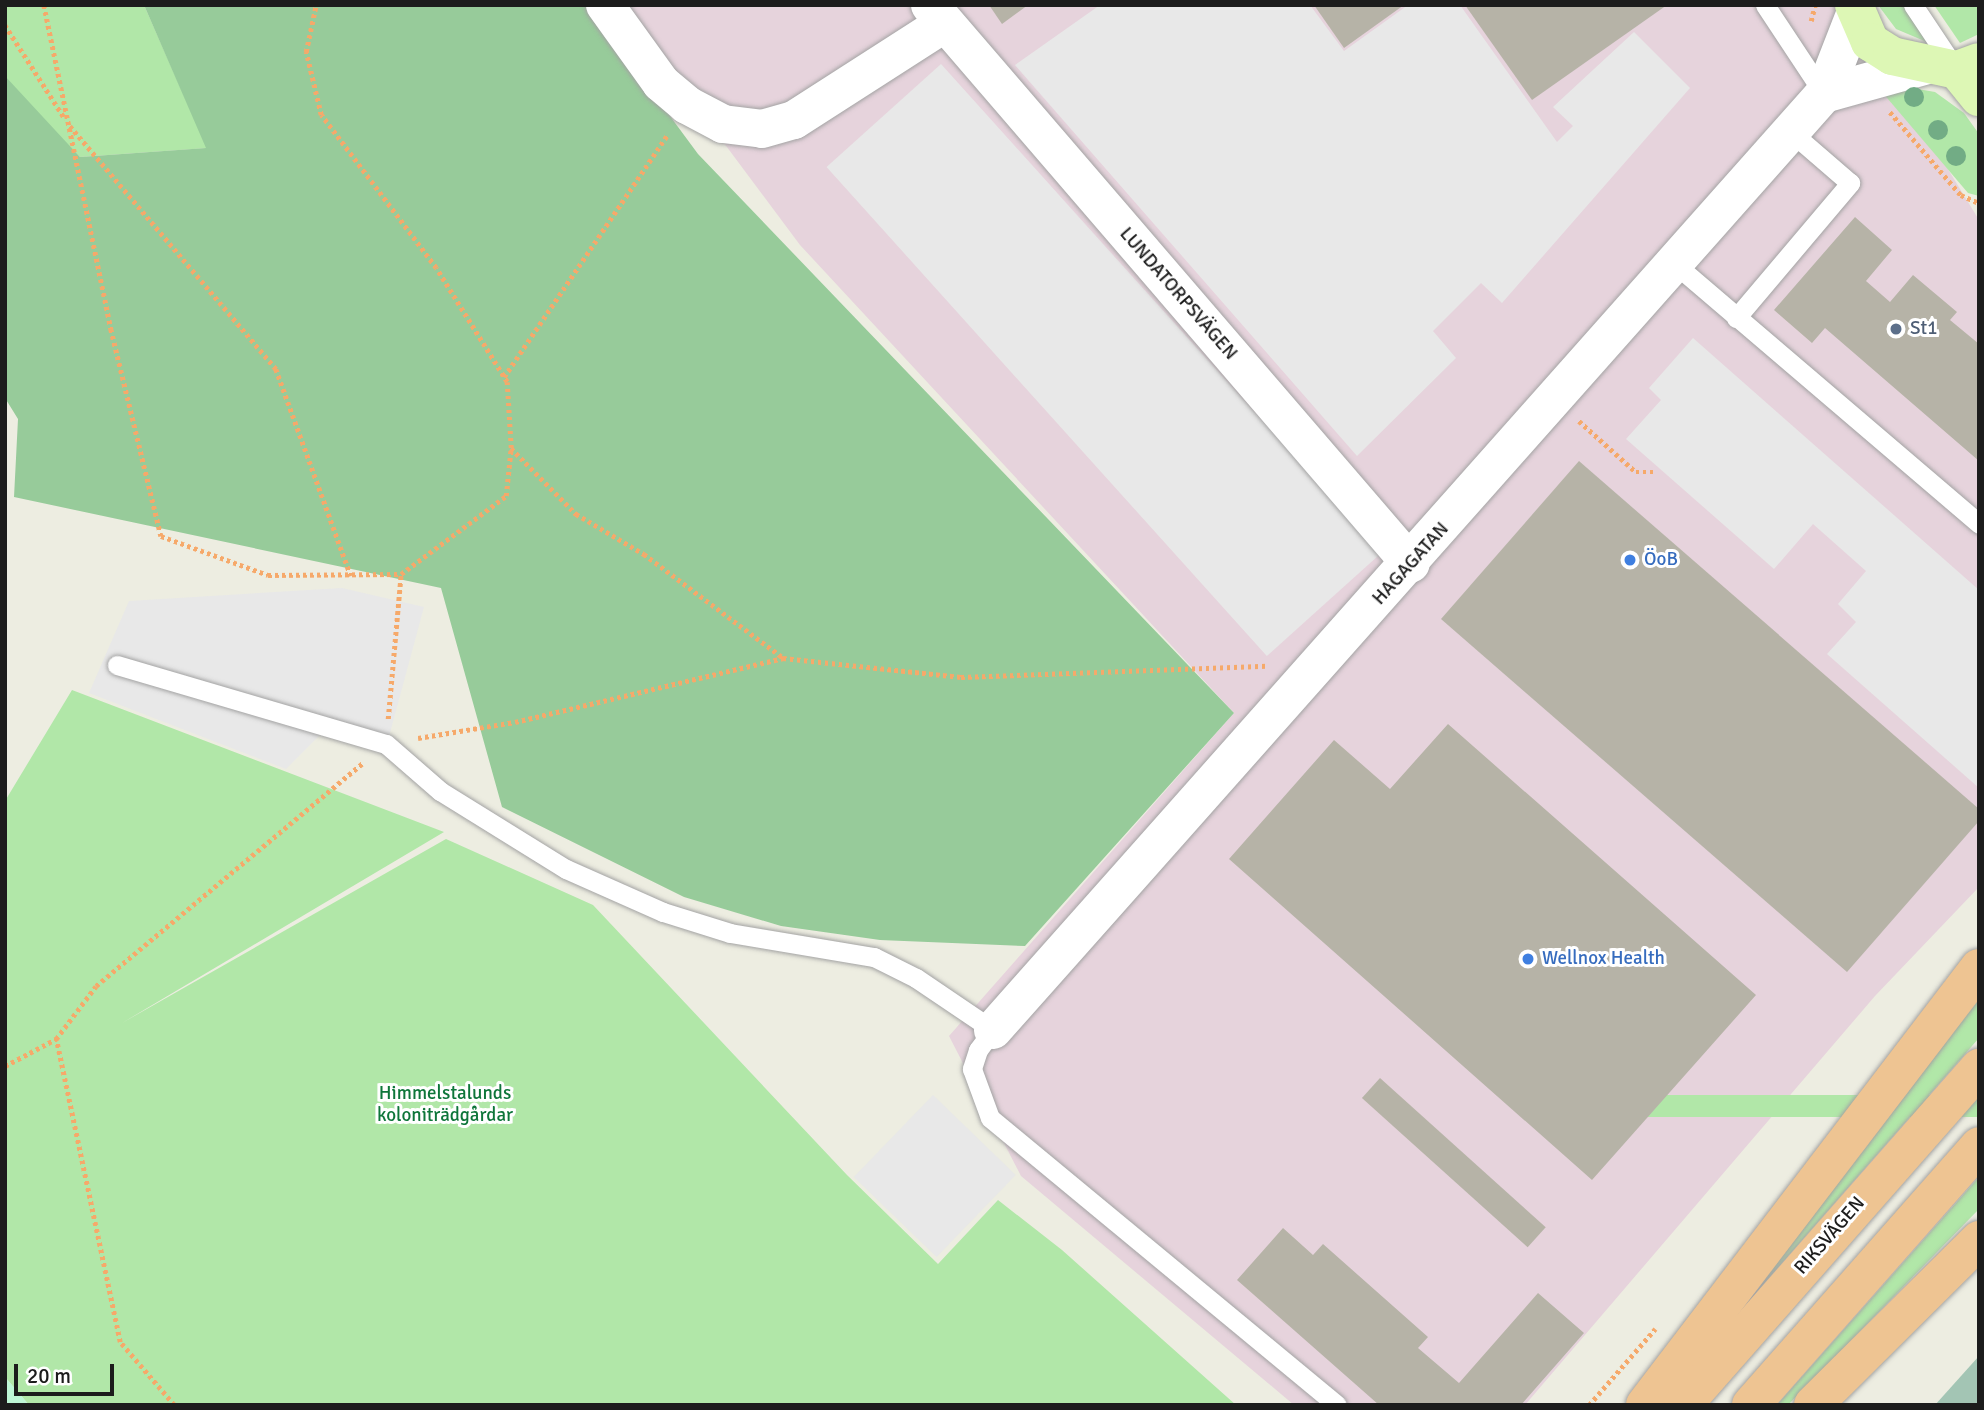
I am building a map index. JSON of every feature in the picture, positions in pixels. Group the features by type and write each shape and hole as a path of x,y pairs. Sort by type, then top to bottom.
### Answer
{"highway":[{"path":"1645,1405 1979,968"},
{"name":"RIKSVÄGEN","path":"1683,1405 1979,1068"},
{"path":"1751,1405 1979,1146"},
{"path":"1813,1405 1979,1240"}],"main road":[{"path":"1855,9 1870,42 1892,56 1959,74"}],"street":[{"name":"LUNDATORPSVÄGEN","path":"605,5 661,83 687,105 723,124 762,129 794,120 938,14 1411,564"},
{"name":"HAGAGATAN","path":"993,1030 1411,564 1824,94 1855,9"},
{"path":"1824,94 1959,74"}],"lane":[{"path":"1765,5 1824,94"},
{"path":"1913,5 1959,74"},
{"path":"1736,318 1850,183 1791,132"},
{"path":"1675,264 1979,524"},
{"path":"117,666 386,744 440,791 566,869 663,912 730,933 874,957 916,978 993,1030 978,1051 972,1069 990,1118 1337,1405"}],"path":[{"path":"44,5 111,329 162,536 268,575 401,574 506,496 511,448 505,377 436,268 321,115 306,52 316,5"},
{"path":"5,25 68,123 276,369 351,576"},
{"path":"505,377 687,105"},
{"path":"1555,400 1636,472 1657,472"},
{"path":"511,448 576,514 644,554 783,658"},
{"path":"386,744 401,574"},
{"path":"5,1066 56,1039 96,986 386,744 515,722 783,658 961,677 1321,664"},
{"path":"56,1039 120,1342 174,1405"}],"shaded area":[{"path":"621,5 1847,5 1860,25 1979,220 1979,887 1875,996 1525,1405 1294,1405 1021,1176 949,1036 1234,713 800,245"},
{"path":"1100,5 1310,5 1344,51 1408,5 1460,5 1557,142 1573,126 1553,107 1634,32 1690,88 1502,303 1481,283 1433,331 1456,358 1357,456 1015,65"},
{"path":"941,64 1381,553 1267,656 827,167"},
{"path":"1693,338 1979,590 1979,788 1827,654 1856,622 1838,604 1866,571 1813,524 1774,569 1626,439 1661,400 1649,388"},
{"path":"342,588 424,607 387,744 328,727 286,769 89,693 129,601"},
{"path":"933,1095 1016,1175 937,1257 854,1177"}],"green space":[{"path":"5,5 144,5 207,148 80,157 5,82"},
{"path":"144,5 588,5 698,154 1234,713 1025,946 880,940 781,926 684,897 502,807 441,588 14,497 18,419 5,398 5,76 80,157 206,148"},
{"path":"1878,5 1907,5 1934,45 1896,29"},
{"path":"1934,5 1979,5 1979,34 1960,43"},
{"path":"1906,87 1935,92 1964,113 1979,134 1979,196 1968,193 1882,92"},
{"name":"Himmelstalunds koloniträdgårdar","path":"72,690 444,832 122,1023 446,839 593,905 847,1175 938,1264 998,1200 1062,1250 1236,1405 29,1405 5,1377 5,801"},
{"path":"1979,998 1979,1038 1675,1385"},
{"path":"1567,1095 1979,1095 1979,1117 1567,1117"},
{"path":"1979,1177 1979,1209 1788,1405 1777,1405"},
{"path":"1979,1356 1979,1405 1935,1405"},
{"path":"5,1377 29,1405 5,1405"}],"building":[{"path":"989,5 1028,5 1002,24"},
{"path":"1314,5 1404,5 1344,48"},
{"path":"1465,5 1667,5 1532,100"},
{"path":"1855,217 1892,250 1866,281 1890,302 1913,275 1957,312 1950,320 1979,344 1979,461 1825,328 1812,343 1774,310"},
{"path":"1579,461 1979,809 1979,821 1847,972 1441,619"},
{"name":"Wellnox Health","path":"1448,724 1756,995 1592,1180 1229,859 1334,740 1390,789"},
{"path":"1380,1078 1546,1227 1528,1247 1362,1098"},
{"path":"1283,1228 1313,1255 1323,1244 1428,1337 1418,1348 1459,1383 1538,1293 1584,1333 1521,1405 1379,1405 1237,1280"}],"place":[{"name":"St1","path":"1896,329"},
{"name":"ÖoB","path":"1630,560"},
{"name":"Wellnox Health","path":"1528,959"}]}
